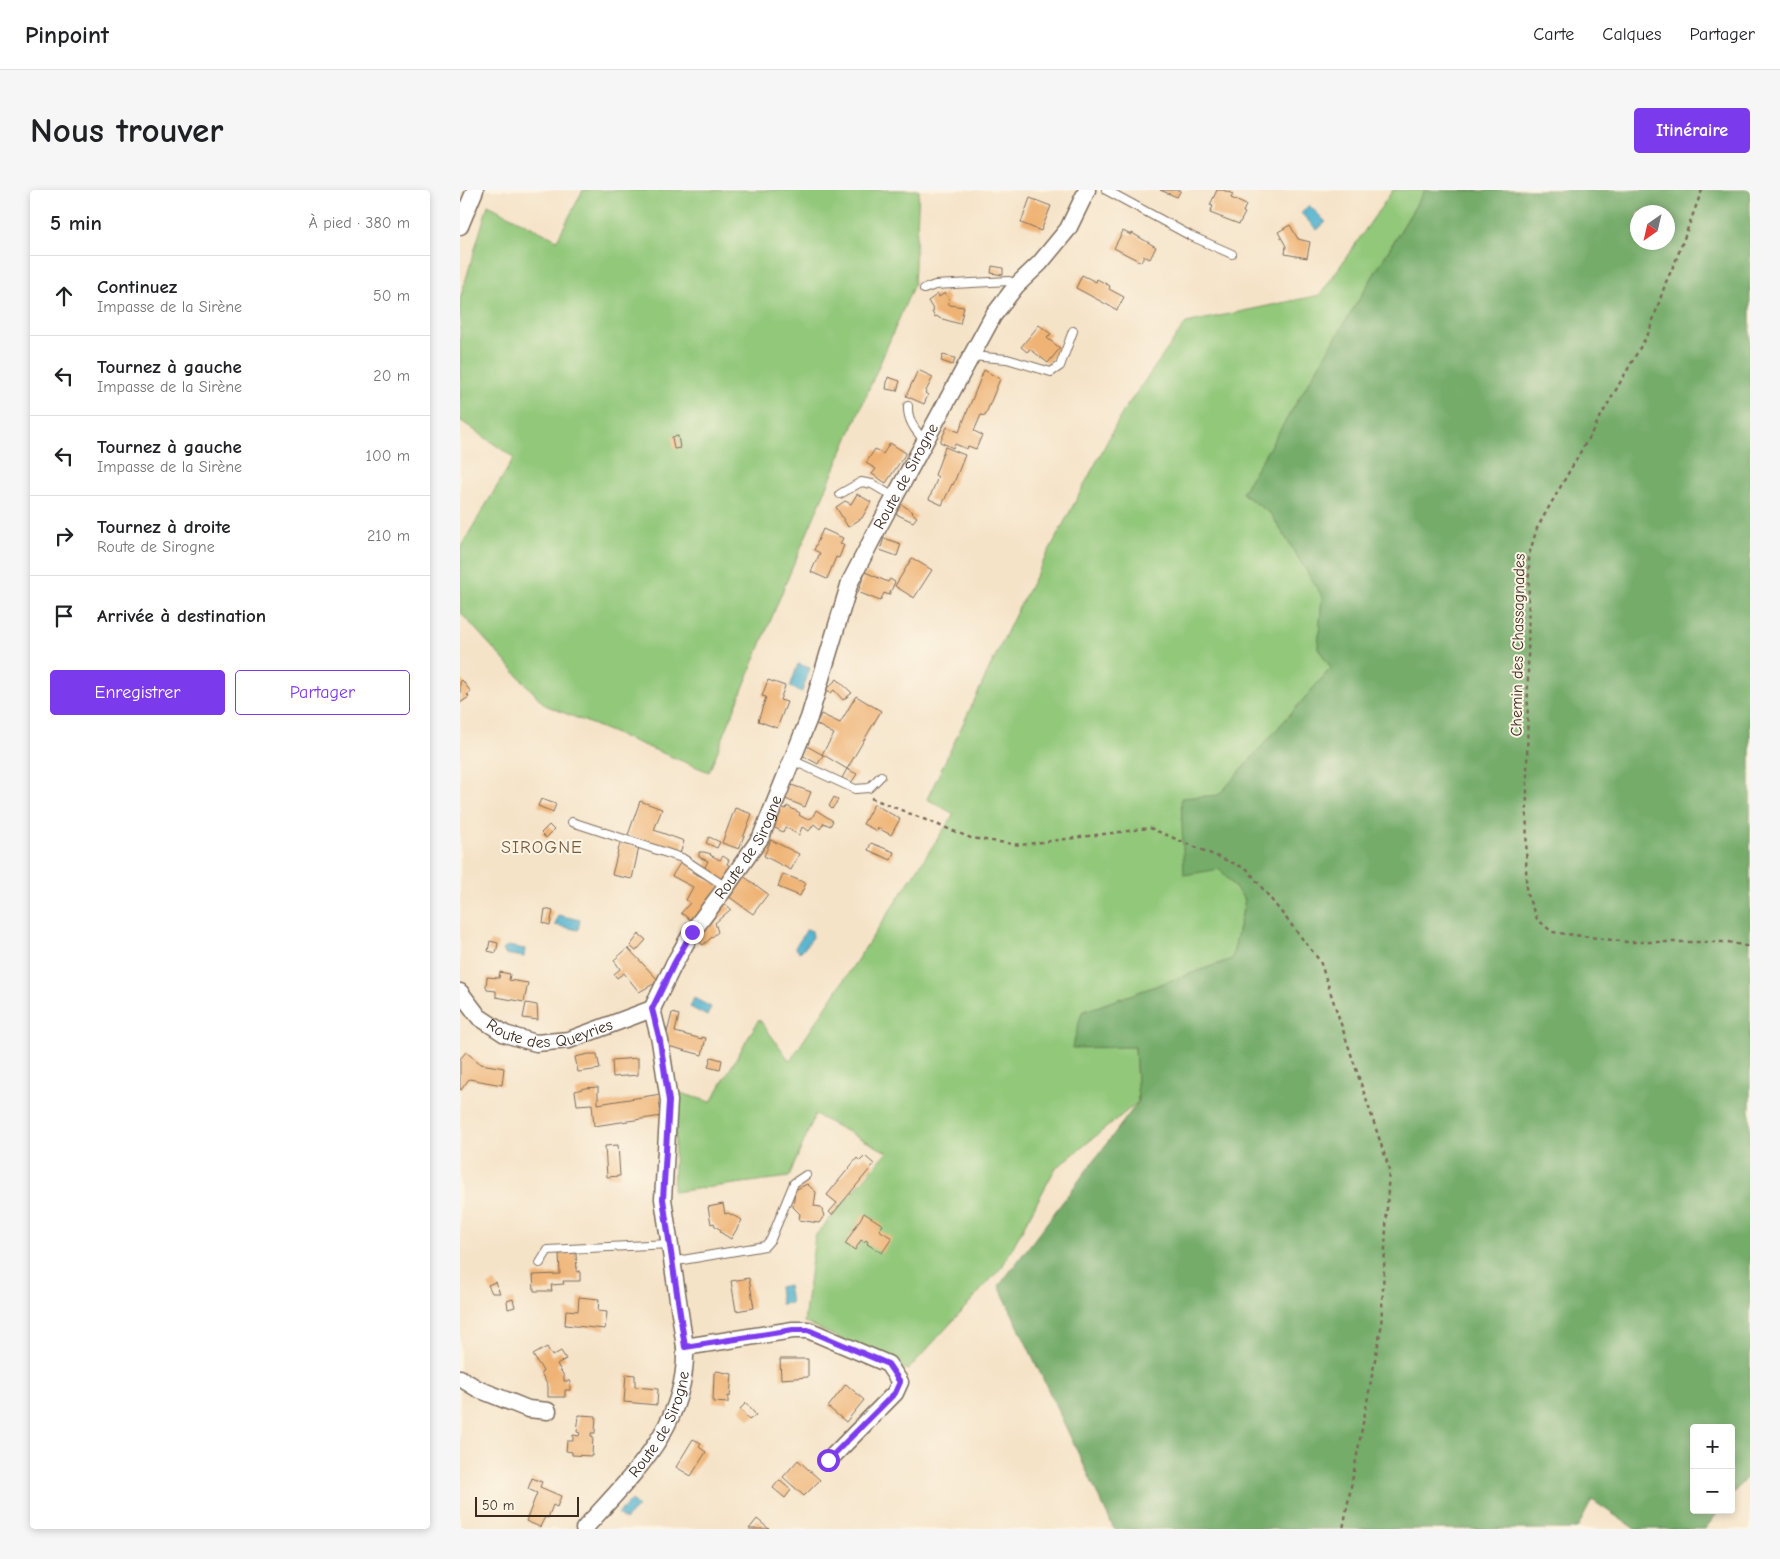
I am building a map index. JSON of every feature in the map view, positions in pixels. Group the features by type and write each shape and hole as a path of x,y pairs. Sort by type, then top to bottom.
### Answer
{"street":[{"path":"460,226 475,190"},
{"name":"Route de Sirogne","path":"584,1529 651,1453 675,1409 686,1360 663,1199 669,1101 660,1041 652,1009 692,932 726,888 761,837 808,718 850,582 894,497 993,316 1016,286 1040,263 1068,229 1087,190"},
{"name":"Route des Queyries","path":"460,992 479,1017 505,1034 536,1043 569,1040 652,1009"},
{"path":"685,1347 793,1330 808,1330 888,1364 900,1382 895,1393 828,1460"},
{"path":"460,1378 478,1389 528,1409 548,1411"}],"lane":[{"path":"1106,190 1191,236 1232,254"},
{"path":"924,289 935,285 1009,281 1016,286"},
{"path":"971,356 1007,359 1051,372 1060,366 1073,331"},
{"path":"908,406 907,415 915,431 925,442"},
{"path":"840,494 861,482 872,484 894,497"},
{"path":"791,760 855,789 869,788 881,776"},
{"path":"572,822 682,858 726,888"},
{"path":"671,1262 765,1246 771,1239 794,1183 806,1174"},
{"path":"540,1263 548,1250 669,1244"}],"path":[{"name":"Chemin des Chassagnades","path":"1702,190 1666,282 1649,332 1537,528 1529,555 1526,892 1537,919 1552,932 1627,942 1728,942 1750,947"},
{"path":"855,789 870,797 971,838 1020,845 1150,828 1247,869 1320,962 1389,1168 1381,1328 1343,1529"}],"green space":[{"path":"583,190 919,190 914,284 787,580 709,772 545,705 460,612 460,548 514,458 460,420 460,299 488,205 557,240"},
{"path":"1393,190 1425,190 1242,493 1271,514 1322,596 1318,648 1331,668 1219,795 1220,869 1245,900 1232,959 1082,1012 1135,1047 1138,1102 1055,1169 1002,1267 908,1370 804,1322 815,1236 887,1152 815,1115 789,1177 673,1192 677,1092 711,1102 759,1019 790,1061 954,814 927,799 1018,609 1124,410 1186,323 1320,295"},
{"path":"1425,190 1750,190 1750,1473 1735,1491 1735,1424 1690,1424 1690,1514 1717,1514 1705,1529 1635,1529 1592,1500 1577,1529 1114,1529 999,1286 1138,1102 1135,1047 1072,1048 1082,1012 1232,959 1245,900 1220,869 1184,875 1181,798 1219,795 1331,668 1318,648 1322,596 1271,514 1242,493"}],"water":[{"path":"1309,205 1326,222 1317,230 1301,213"},
{"path":"798,664 810,668 802,692 790,687"},
{"path":"558,915 580,920 578,930 555,925"},
{"path":"807,929 812,931 813,937 804,949 799,952 795,947"},
{"path":"507,946 525,949 524,957 505,954 503,950"},
{"path":"694,998 711,1007 707,1016 690,1007"},
{"path":"788,1285 791,1303 781,1304 779,1287"},
{"path":"631,1500 638,1507 625,1520 618,1514"}],"building":[{"path":"1160,190 1181,190 1177,197"},
{"path":"1217,190 1233,194 1231,198 1246,205 1243,212 1245,213 1239,224 1210,213 1213,206 1210,205"},
{"path":"1030,198 1051,206 1041,231 1021,223"},
{"path":"1290,225 1298,239 1310,242 1307,258 1285,254 1286,246 1278,232"},
{"path":"1123,231 1131,235 1132,233 1156,247 1150,259 1144,256 1141,262 1114,248"},
{"path":"992,266 1003,268 1003,275 991,273"},
{"path":"1082,275 1096,282 1097,279 1110,286 1109,289 1124,297 1117,310 1076,288"},
{"path":"945,293 950,305 964,307 960,324 937,316 935,317 932,312 934,311 928,301 938,294 939,297"},
{"path":"1039,325 1051,334 1047,338 1060,348 1048,363 1030,349 1027,352 1021,347"},
{"path":"943,355 955,358 953,365 941,361"},
{"path":"918,370 933,377 925,393 928,395 924,404 906,396"},
{"path":"984,370 1000,379 985,416 981,415 974,431 982,435 976,449 968,446 967,449 955,444 953,448 940,442 947,427 959,432"},
{"path":"888,377 900,381 897,391 886,389"},
{"path":"678,436 680,448 674,449 672,437"},
{"path":"890,443 906,453 886,483 872,474 876,469 866,463 875,449 883,454"},
{"path":"945,447 965,455 953,485 942,505 929,499 938,477 935,475"},
{"path":"857,494 871,502 862,518 848,527 836,507 845,501 851,504"},
{"path":"901,504 917,517 913,522 896,514"},
{"path":"823,529 843,538 840,544 844,545 839,558 836,557 827,579 811,572 820,553 814,550"},
{"path":"884,538 901,544 897,556 880,550"},
{"path":"912,558 932,570 914,598 895,586"},
{"path":"865,572 888,582 890,579 895,582 889,595 884,593 880,601 858,592"},
{"path":"837,679 852,693 843,700 834,690 831,693 826,689"},
{"path":"462,680 471,692 467,695 469,697 460,703 460,682"},
{"path":"768,680 785,686 780,700 787,702 777,728 758,721 766,697 762,696"},
{"path":"856,696 881,711 847,769 822,754 834,734 816,724 821,714 840,723"},
{"path":"805,745 823,755 818,764 800,754"},
{"path":"847,769 857,774 851,783 842,778"},
{"path":"789,784 811,792 805,807 783,798"},
{"path":"834,797 838,800 832,809 829,806"},
{"path":"541,799 556,804 553,812 538,806"},
{"path":"640,801 662,809 654,830 684,841 680,854 628,835"},
{"path":"874,804 900,819 891,835 878,828 877,831 863,824"},
{"path":"787,806 800,813 799,815 806,819 812,818 816,810 833,821 830,826 824,823 820,829 814,824 809,831 802,827 799,835 785,827 783,832 773,827 780,807 786,809"},
{"path":"735,808 752,814 739,849 722,843"},
{"path":"549,825 554,830 546,838 541,833"},
{"path":"709,837 720,842 717,848 706,843"},
{"path":"771,840 799,854 791,870 764,856"},
{"path":"620,843 639,847 632,879 612,875"},
{"path":"871,843 894,852 891,860 868,850"},
{"path":"699,852 711,854 720,860 723,856 729,860 727,864 735,869 726,883 704,869 708,861 699,857"},
{"path":"682,860 695,868 692,872 720,886 695,923 681,913 690,903 686,900 693,887 672,876"},
{"path":"783,874 806,883 800,896 778,887"},
{"path":"742,875 768,894 753,914 728,896"},
{"path":"724,903 731,909 715,923 718,932 703,945 694,938"},
{"path":"545,909 553,911 550,925 543,923"},
{"path":"639,934 646,940 636,951 630,946"},
{"path":"490,941 498,943 496,953 488,951"},
{"path":"628,948 659,981 639,992 624,973 617,978 614,974 620,969 614,960"},
{"path":"500,972 510,974 509,980 528,983 524,1002 496,997 496,991 487,990 487,977 499,978"},
{"path":"526,1003 537,1005 538,1020 523,1018"},
{"path":"672,1013 679,1015 675,1032 702,1039 702,1037 706,1038 702,1055 664,1045"},
{"path":"466,1052 481,1064 504,1068 502,1085 469,1079 461,1090 460,1059"},
{"path":"597,1054 600,1069 578,1072 575,1057"},
{"path":"711,1057 722,1060 720,1070 708,1067"},
{"path":"638,1058 638,1075 613,1077 612,1060"},
{"path":"598,1087 598,1104 661,1094 662,1116 594,1126 592,1104 577,1105 575,1091"},
{"path":"618,1145 620,1176 607,1177 605,1146"},
{"path":"865,1156 874,1164 832,1215 829,1212 837,1203 827,1195 857,1158 860,1161"},
{"path":"807,1184 816,1192 814,1206 821,1207 824,1216 819,1223 799,1220 800,1214 793,1207 795,1190"},
{"path":"723,1204 725,1214 728,1213 742,1220 731,1239 720,1232 721,1230 714,1223 711,1224 708,1207"},
{"path":"864,1213 883,1225 879,1230 892,1238 882,1253 867,1244 866,1240 864,1242 861,1240 855,1250 845,1244"},
{"path":"576,1253 577,1272 580,1271 580,1281 563,1281 564,1284 551,1285 552,1291 534,1291 533,1275 560,1274 559,1254"},
{"path":"749,1278 754,1308 736,1311 731,1281"},
{"path":"495,1282 500,1293 492,1293 488,1285"},
{"path":"579,1297 599,1299 598,1311 607,1312 605,1329 565,1325 566,1310 578,1311"},
{"path":"513,1299 515,1307 508,1309 507,1301"},
{"path":"547,1347 552,1356 561,1351 566,1359 557,1364 564,1376 564,1381 570,1381 570,1390 565,1390 565,1397 548,1397 548,1386 541,1373 543,1371 533,1355"},
{"path":"780,1359 808,1359 808,1377 781,1379"},
{"path":"717,1371 732,1374 728,1403 713,1402 714,1373"},
{"path":"626,1374 635,1375 635,1387 658,1389 657,1405 624,1402"},
{"path":"846,1384 864,1400 846,1422 828,1407"},
{"path":"746,1403 756,1415 749,1420 740,1409"},
{"path":"579,1415 596,1416 595,1433 591,1433 591,1436 593,1436 592,1456 572,1455 572,1452 566,1451 567,1441 573,1441 573,1435 579,1436 580,1433 577,1432"},
{"path":"693,1439 701,1443 699,1447 706,1452 691,1476 676,1467"},
{"path":"798,1460 820,1480 804,1496 783,1477"},
{"path":"532,1478 542,1482 540,1487 561,1496 557,1507 553,1505 548,1518 545,1517 540,1527 526,1521 537,1493 528,1489"},
{"path":"779,1480 791,1490 785,1498 773,1488"},
{"path":"757,1519 769,1529 749,1529"}],"district":[{"name":"SIROGNE","path":"542,847"}],"route":[{"path":"692,932 652,1009 660,1041 669,1101 663,1199 685,1347 793,1330 808,1330 888,1364 900,1382 895,1393 828,1460"}]}
